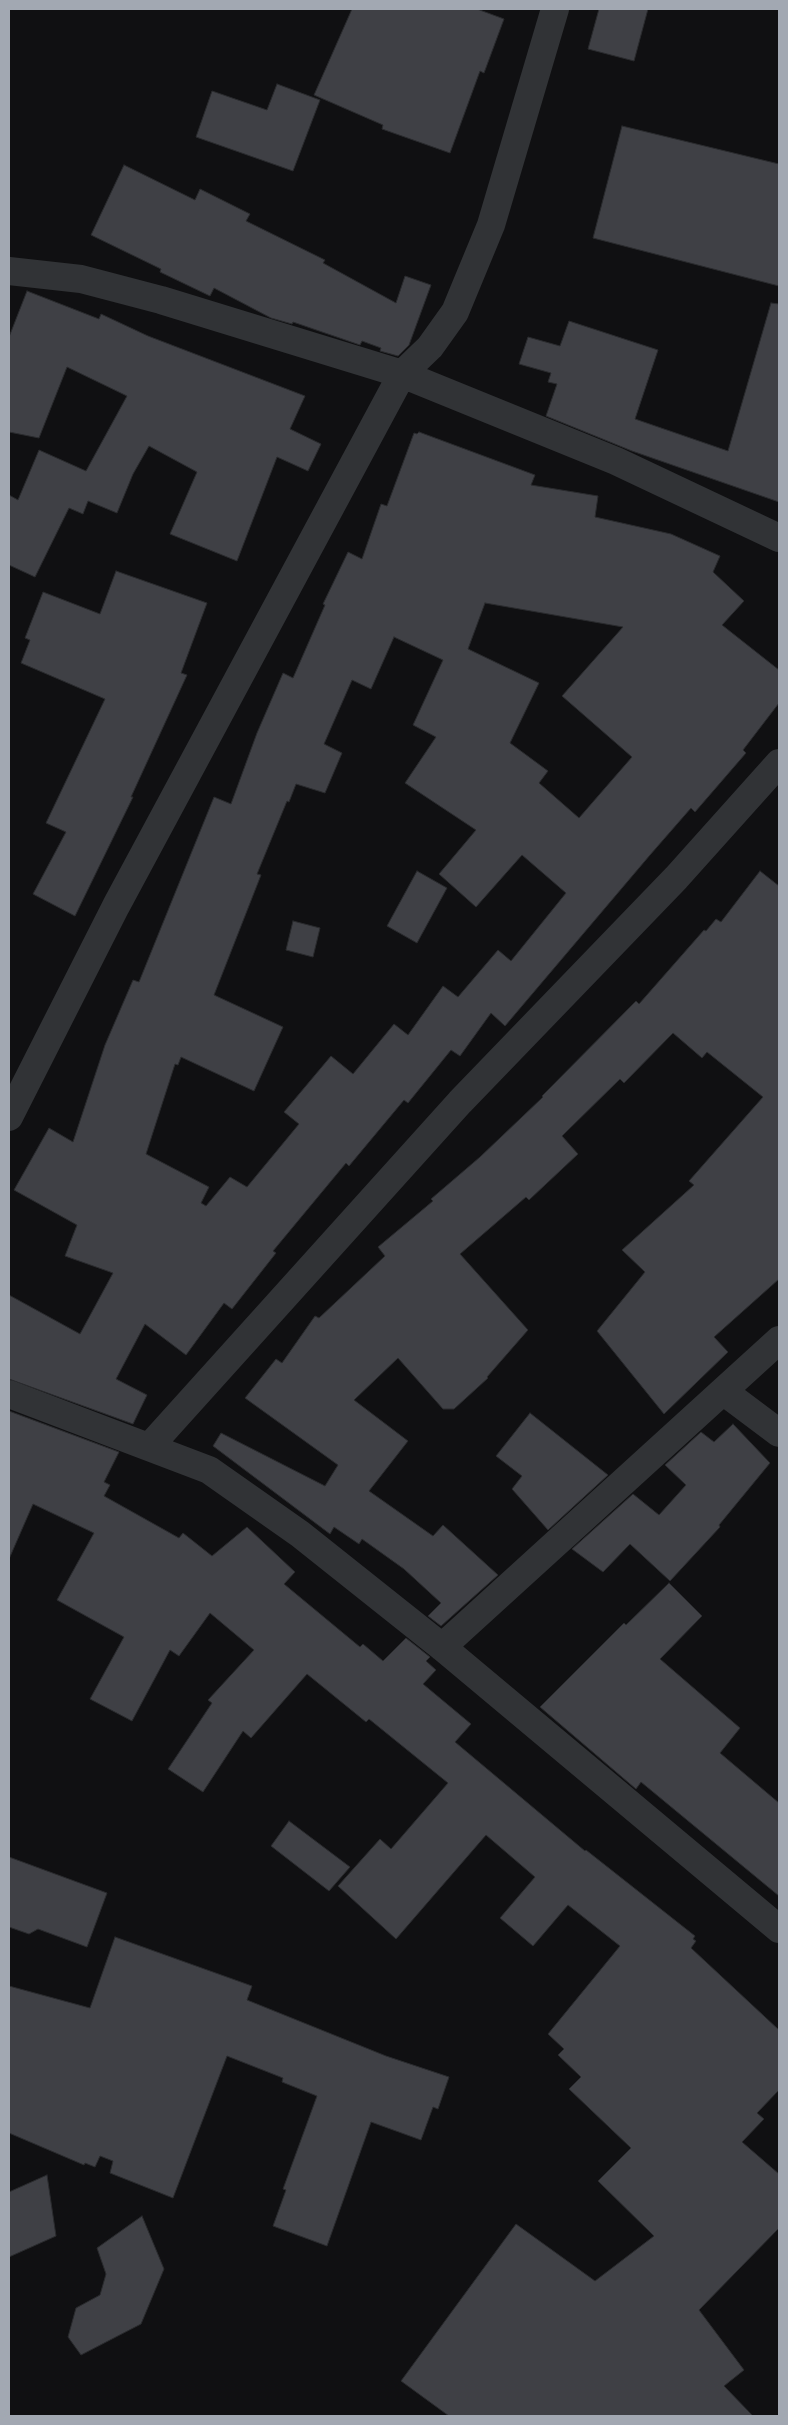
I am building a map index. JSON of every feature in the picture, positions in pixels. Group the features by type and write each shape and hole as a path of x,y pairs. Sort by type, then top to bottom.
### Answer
{"street":[{"path":"9,1118 116,906 402,374 430,348 455,312 491,226 555,9"},
{"path":"9,271 81,279 161,300 402,374 616,461 779,538"},
{"path":"150,1446 460,1102 676,878 779,763"},
{"path":"442,1647 779,1340"},
{"path":"723,1391 779,1432"},
{"path":"9,1394 209,1470 300,1534 442,1647 779,1929"}],"building":[{"path":"352,9 477,9 504,19 484,73 480,71 450,153 382,129 383,125 314,95"},
{"path":"599,9 648,9 634,61 588,49"},
{"path":"277,84 320,100 293,171 196,137 212,91 267,110"},
{"path":"622,126 779,164 779,286 593,238"},
{"path":"124,165 195,200 200,189 250,214 246,221 325,260 323,263 396,303 405,276 431,285 409,345 398,356 380,351 381,348 362,341 360,345 293,322 292,324 271,318 214,288 210,296 160,272 161,269 91,235"},
{"path":"27,291 99,319 101,314 148,336 305,396 290,429 321,444 308,471 277,457 237,561 170,534 197,472 149,446 133,474 117,513 88,501 83,514 69,508 35,577 9,565 9,495 18,500 39,450 86,471 127,396 67,367 39,438 9,432 9,337"},
{"path":"771,303 779,304 779,502 632,451 546,416 557,384 548,382 551,373 519,364 528,337 560,346 569,321 658,350 635,419 728,451"},
{"path":"419,432 535,475 531,485 598,496 595,517 671,534 720,556 713,572 744,601 722,625 779,670 779,703 743,750 746,753 695,812 691,808 505,1026 491,1013 460,1056 451,1050 408,1103 404,1100 349,1166 346,1163 273,1251 276,1253 232,1309 224,1303 186,1355 145,1324 116,1379 147,1395 133,1424 9,1379 9,1295 80,1334 113,1273 65,1256 77,1225 14,1190 49,1128 73,1142 105,1045 133,980 139,982 214,797 231,804 257,733 283,673 293,678 325,605 323,604 348,552 362,559 381,504 387,506 414,433 417,434","holes":["485,603 623,627 562,696 632,757 579,818 539,783 548,771 510,743 539,683 468,649","394,637 443,660 413,725 436,737 405,783 476,830 439,874 476,907 522,855 566,893 511,961 498,950 458,997 443,986 408,1035 394,1024 353,1074 331,1056 284,1112 299,1124 247,1187 230,1177 206,1206 201,1203 209,1187 146,1154 175,1064 178,1065 181,1057 254,1091 283,1027 214,995 261,875 257,874 287,801 289,802 296,784 325,793 342,753 324,744 352,680 371,689"]},
{"path":"116,571 207,603 181,673 187,675 131,797 133,797 75,916 33,894 66,832 46,823 105,699 21,663 30,640 25,638 43,592 100,614"},
{"path":"417,871 447,888 417,943 387,926"},
{"path":"760,871 779,886 779,1279 714,1337 728,1352 664,1414 597,1331 645,1272 622,1250 694,1185 689,1181 763,1097 707,1052 702,1058 673,1033 624,1083 620,1079 562,1136 578,1154 529,1200 526,1197 460,1254 528,1330 488,1378 454,1409 443,1409 398,1358 354,1400 408,1441 369,1491 433,1536 443,1525 498,1575 441,1626 428,1616 441,1603 404,1569 362,1539 359,1544 334,1527 330,1534 213,1446 221,1433 325,1486 338,1465 245,1398 276,1359 282,1363 315,1316 319,1318 385,1256 378,1247 433,1201 431,1199 480,1157 543,1097 636,1001 639,1004 704,930 706,931 716,919 721,922"},
{"path":"293,921 320,928 313,957 286,950"},
{"path":"9,1411 119,1452 104,1482 110,1485 104,1496 179,1538 183,1533 212,1556 247,1527 295,1572 284,1584 360,1647 363,1644 383,1661 406,1638 430,1657 426,1661 436,1670 423,1684 471,1724 455,1742 585,1851 695,1936 693,1939 696,1941 691,1948 779,2030 779,2090 757,2113 764,2119 742,2142 779,2174 779,2228 699,2310 744,2370 724,2386 753,2416 449,2416 401,2381 516,2224 595,2281 654,2236 598,2181 631,2148 569,2089 581,2077 558,2055 564,2049 548,2034 620,1946 568,1905 533,1946 500,1918 535,1877 486,1835 396,1939 338,1886 380,1839 391,1849 448,1783 369,1719 366,1722 307,1674 251,1738 243,1731 203,1792 168,1769 212,1703 208,1700 254,1650 210,1613 179,1656 170,1650 132,1721 90,1699 124,1637 57,1600 94,1533 33,1504 9,1559"},
{"path":"530,1413 608,1475 548,1530 512,1489 522,1476 496,1456"},
{"path":"733,1424 770,1463 719,1525 720,1527 670,1581 630,1544 603,1572 572,1549 633,1494 659,1515 686,1485 665,1465 701,1432 714,1442"},
{"path":"669,1583 702,1616 660,1659 740,1728 720,1753 779,1803 779,1896 641,1782 636,1789 540,1707 624,1623 626,1625"},
{"path":"289,1821 350,1867 329,1891 271,1846"},
{"path":"9,1857 107,1893 87,1947 38,1929 29,1934 9,1927"},
{"path":"115,1937 252,1986 247,2000 386,2056 449,2077 438,2109 433,2107 421,2140 371,2122 327,2246 273,2226 286,2190 283,2189 317,2096 282,2082 283,2078 227,2056 173,2198 110,2173 113,2161 100,2156 95,2167 85,2163 84,2165 9,2133 9,1986 90,2008"},
{"path":"47,2175 56,2236 9,2257 9,2192"},
{"path":"142,2216 164,2269 141,2324 81,2355 68,2337 76,2308 100,2295 106,2274 97,2248"}]}
